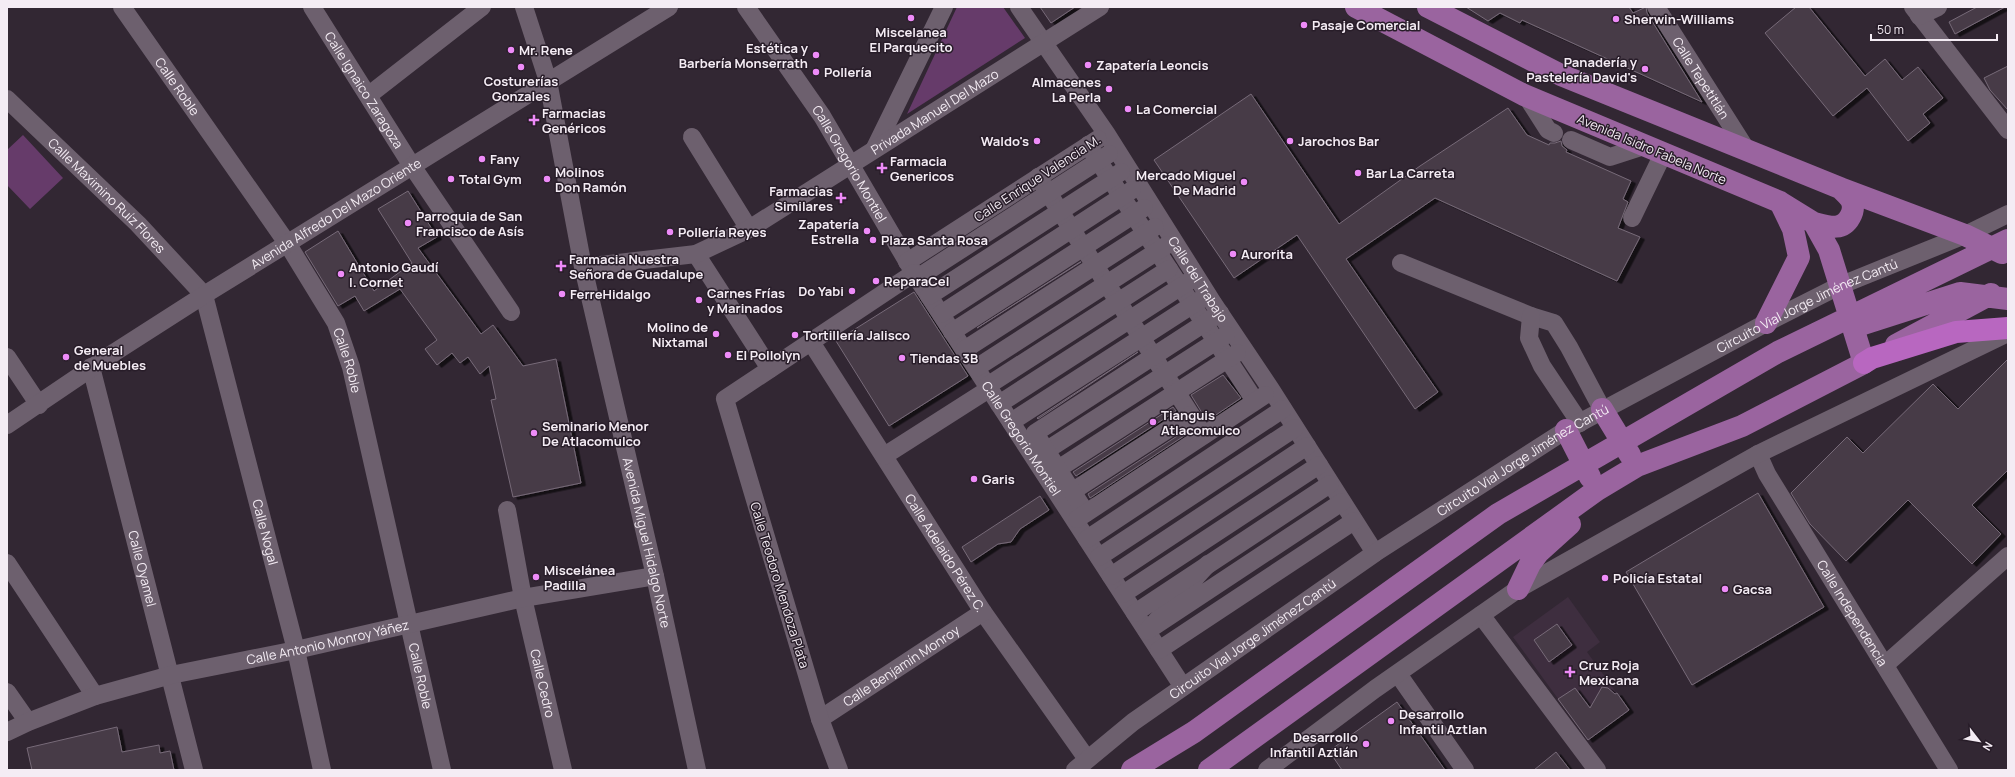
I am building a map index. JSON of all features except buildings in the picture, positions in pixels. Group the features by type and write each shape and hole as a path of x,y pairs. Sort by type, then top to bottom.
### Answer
{"highway":[{"path":"1868,360 1956,332 2008,328"}],"main road":[{"name":"Avenida Isidro Fabela Norte","path":"1356,7 1527,97 1780,202 1814,223 1829,250 1840,286 1868,360"},
{"path":"1428,7 1561,75 1840,188 1965,235 2008,256"},
{"path":"1814,223 1831,227 1839,227 1849,220 1854,208 1852,201 1840,188"},
{"path":"1766,323 1799,257 1793,229 1780,202"},
{"name":"Circuito Vial Jorge Jiménez Cantú","path":"1132,770 1194,732 1498,514 1778,352 2008,240"},
{"path":"1209,770 1597,490 1637,466 1742,426 2008,285"},
{"path":"1778,352 1960,292 2008,299"},
{"path":"1602,409 1637,466"},
{"path":"1573,426 1597,490"},
{"path":"1518,589 1530,564 1539,552 1585,509 1597,490"}],"street":[{"name":"Calle Roble","path":"122,7 287,243 336,323 351,366 442,770"},
{"name":"Calle Ignaico Zaragoza","path":"312,7 369,95 412,166 511,312"},
{"path":"369,95 482,7"},
{"name":"Avenida Miguel Hidalgo Norte","path":"524,7 548,81 583,267 655,576 697,770"},
{"name":"Avenida Alfredo Del Mazo Oriente","path":"7,425 39,405 91,367 204,295 669,7"},
{"name":"Calle Gregorio Montiel","path":"746,7 822,116 851,164 982,364 992,384 1005,400 1081,517 1087,539 1183,687"},
{"path":"875,149 944,7"},
{"name":"Calle del Trabajo","path":"1019,7 1106,133 1208,295 1272,391 1375,554"},
{"name":"Privada Manuel Del Mazo","path":"583,267 696,254 749,229 1100,7"},
{"name":"Calle Tepetitlán","path":"1656,7 1746,149"},
{"path":"1938,7 1916,11 2008,130"},
{"path":"1527,97 1548,130 1554,133"},
{"name":"Calle Maximino Ruíz Flores","path":"7,99 138,224 204,295"},
{"name":"Calle Enrique Valencia M.","path":"725,399 811,342 918,267 981,215 1106,133"},
{"path":"692,137 749,229"},
{"path":"1571,140 1610,157 1654,150 1632,218"},
{"path":"1088,145 1255,401"},
{"path":"918,267 991,230 1116,149"},
{"path":"935,292 1128,167"},
{"path":"1038,178 1204,436"},
{"path":"947,310 1140,186"},
{"path":"958,328 1151,204"},
{"name":"Circuito Vial Jorge Jiménez Cantú","path":"1081,765 1118,733 1375,554 1573,426 1602,409 1766,323 1840,286 1965,235 2008,214"},
{"path":"981,215 1085,375"},
{"path":"970,346 1163,222"},
{"path":"982,364 1174,240"},
{"path":"696,254 770,369"},
{"path":"1400,263 1532,316 1554,323 1569,346 1602,409"},
{"path":"884,456 1061,338 1169,269"},
{"path":"1005,400 1197,276"},
{"name":"Calle Nogal","path":"204,295 296,650 322,770"},
{"path":"1017,418 1208,295"},
{"path":"1220,313 1035,433 1040,454 1058,469 1073,491 1081,517 1272,391"},
{"path":"1532,316 1529,338 1573,426"},
{"path":"1040,454 1232,331"},
{"path":"1267,770 1398,674 1518,589 1758,454 2008,333"},
{"name":"Calle Adelaido Pérez C.","path":"811,342 1081,765"},
{"path":"1058,469 1243,349"},
{"path":"7,357 39,405"},
{"name":"Calle Oyamel","path":"91,367 171,675 194,770"},
{"path":"1097,392 1148,472"},
{"name":"Calle Teodoro Mendoza Plata","path":"725,399 820,719 839,770"},
{"path":"1087,539 1283,409"},
{"path":"1073,491 1190,415"},
{"path":"1099,558 1295,428"},
{"path":"1111,576 1306,446"},
{"path":"1215,454 1287,565"},
{"name":"Calle Independencia","path":"1758,454 1767,474 1949,770"},
{"path":"1123,594 1319,465"},
{"path":"1135,613 1330,484"},
{"path":"1160,490 1232,601"},
{"path":"1147,631 1342,502"},
{"path":"1147,631 1342,502"},
{"name":"Calle Cedro","path":"507,510 523,598 562,770"},
{"path":"1159,650 1354,521"},
{"path":"1885,665 2007,559"},
{"path":"7,563 95,696"},
{"path":"1147,631 1208,564"},
{"name":"Calle Antonio Monroy Yáñez","path":"7,732 28,722 95,696 171,675 296,650 523,598 655,576"},
{"name":"Calle Benjamín Monroy","path":"820,719 983,612"},
{"path":"1481,615 1597,770"},
{"path":"1398,674 1465,770"},
{"path":"7,692 28,722"}],"shaded area":[{"path":"957,7 1003,7 1025,38 907,114"},
{"path":"23,135 63,178 30,209 7,185 7,150"},
{"name":"Cruz Roja Mexicana","path":"1568,597 1600,642 1587,652 1629,710 1588,740 1513,637"}],"place":[{"name":"Miscelanea El Parquecito","path":"911,18"},
{"name":"Sherwin-Williams","path":"1616,19"},
{"name":"Pasaje Comercial","path":"1304,25"},
{"name":"Mr. Rene","path":"511,50"},
{"name":"Estética y Barbería Monserrath","path":"816,55"},
{"name":"Zapatería Leoncis","path":"1088,65"},
{"name":"Costurerías Gonzales","path":"521,67"},
{"name":"Panadería y Pastelería David's","path":"1645,69"},
{"name":"Pollería","path":"816,72"},
{"name":"Almacenes La Perla","path":"1109,89"},
{"name":"La Comercial","path":"1128,109"},
{"name":"Farmacias Genéricos","path":"534,120"},
{"name":"Waldo's","path":"1037,141"},
{"name":"Jarochos Bar","path":"1290,141"},
{"name":"Fany","path":"482,159"},
{"name":"Farmacia Genericos","path":"882,168"},
{"name":"Bar La Carreta","path":"1358,173"},
{"name":"Total Gym","path":"451,179"},
{"name":"Molinos Don Ramón","path":"547,179"},
{"name":"Mercado Miguel De Madrid","path":"1244,182"},
{"name":"Farmacias Similares","path":"841,198"},
{"name":"Parroquia de San Francisco de Asís","path":"408,223"},
{"name":"Zapatería Estrella","path":"867,231"},
{"name":"Pollería Reyes","path":"670,232"},
{"name":"Plaza Santa Rosa","path":"873,240"},
{"name":"Aurorita","path":"1233,254"},
{"name":"Farmacia Nuestra Señora de Guadalupe","path":"561,266"},
{"name":"Antonio Gaudí I. Cornet","path":"341,274"},
{"name":"ReparaCel","path":"876,281"},
{"name":"Do Yabi","path":"852,291"},
{"name":"FerreHidalgo","path":"562,294"},
{"name":"Carnes Frías y Marinados","path":"699,300"},
{"name":"Molino de Nixtamal","path":"716,334"},
{"name":"Tortillería Jalisco","path":"795,335"},
{"name":"El Pollolyn","path":"728,355"},
{"name":"General de Muebles","path":"66,357"},
{"name":"Tiendas 3B","path":"902,358"},
{"name":"Tianguis Atlacomulco","path":"1153,422"},
{"name":"Seminario Menor De Atlacomulco","path":"534,433"},
{"name":"Garis","path":"974,479"},
{"name":"Miscelánea Padilla","path":"536,577"},
{"name":"Policía Estatal","path":"1605,578"},
{"name":"Gacsa","path":"1725,589"},
{"name":"Cruz Roja Mexicana","path":"1570,672"},
{"name":"Desarrollo Infantil Aztlan","path":"1391,721"},
{"name":"Desarrollo Infantil Aztlán","path":"1366,744"}]}
